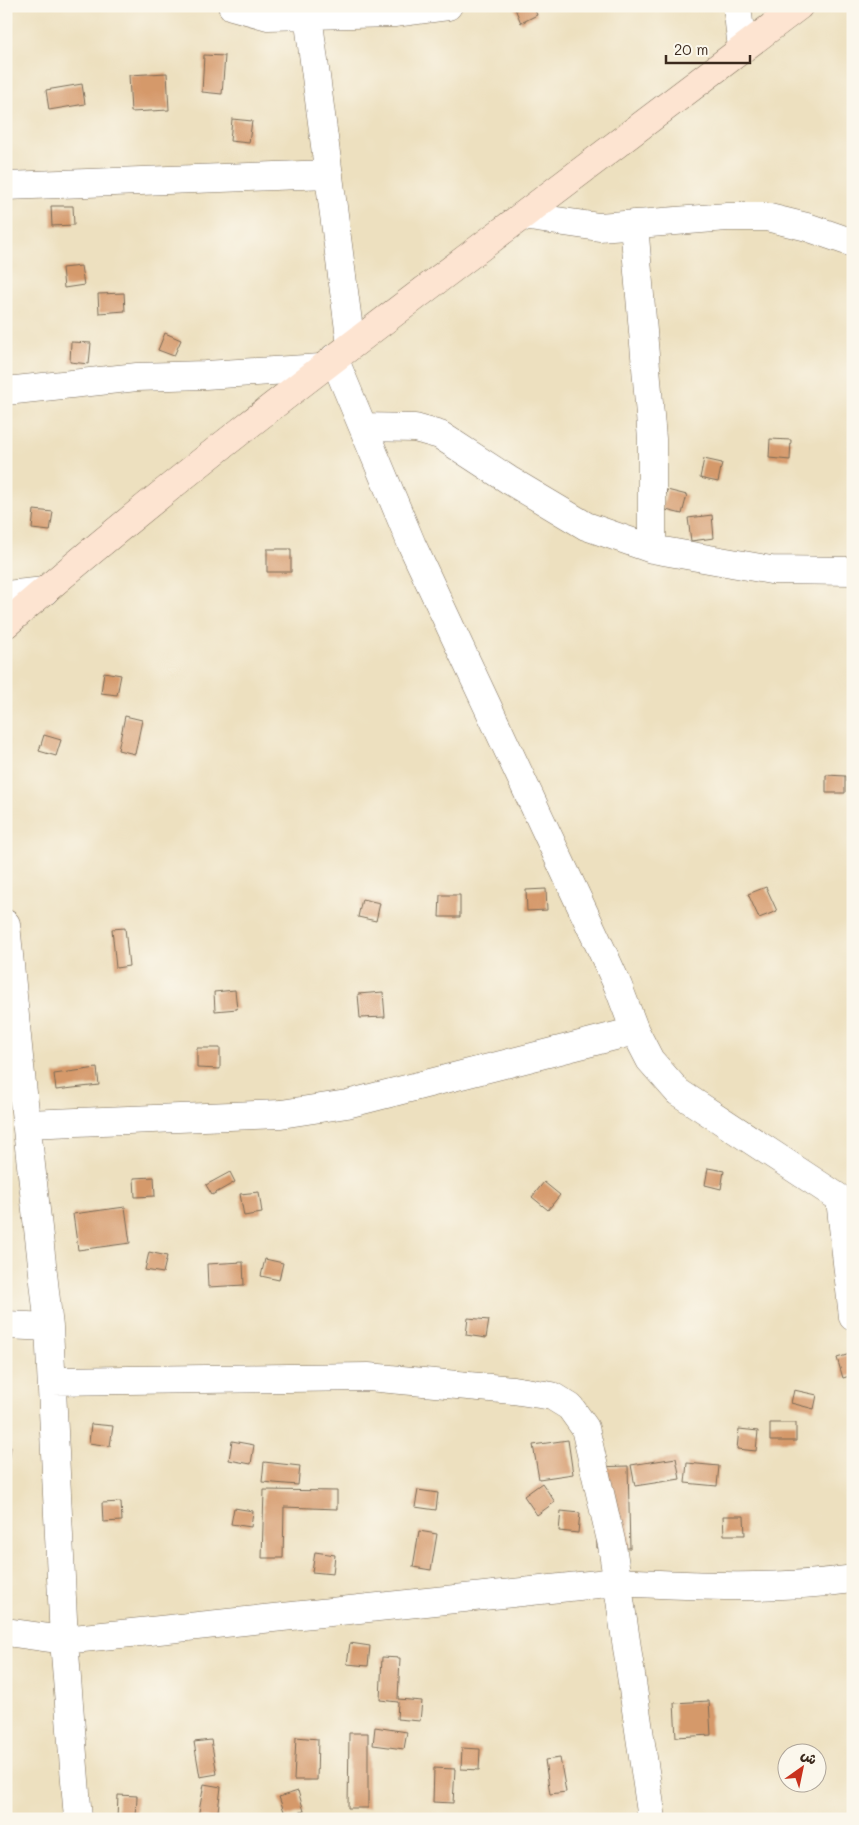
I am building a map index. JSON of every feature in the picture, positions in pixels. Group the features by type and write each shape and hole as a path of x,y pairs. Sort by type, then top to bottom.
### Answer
{"main road":[{"path":"6,624 45,590 335,357 798,6"}],"street":[{"path":"232,6 268,16 394,13 448,6"},
{"path":"737,6 742,48"},
{"path":"308,15 329,174 335,357 362,427 412,545 602,951 618,986 635,1032 650,1060 678,1092 848,1198 853,1317"},
{"path":"6,186 329,174"},
{"path":"522,216 599,227 727,217 766,217 807,227 853,243"},
{"path":"634,224 652,439 652,549"},
{"path":"6,391 137,377 205,375 335,357"},
{"path":"362,427 415,428 440,436 586,526 652,549 771,570 853,570"},
{"path":"6,595 45,590"},
{"path":"6,924 13,1058 26,1124 49,1327 64,1640 78,1819"},
{"path":"26,1124 281,1114 338,1106 635,1032"},
{"path":"6,1325 49,1327"},
{"path":"52,1381 368,1377 513,1390 552,1396 570,1407 585,1428 612,1544 652,1819"},
{"path":"6,1632 64,1640 617,1582 706,1587 818,1584 853,1579"}],"building":[{"path":"514,6 533,6 537,15 521,23"},
{"path":"204,55 225,56 222,94 202,92"},
{"path":"167,73 169,110 131,112 129,75"},
{"path":"82,84 85,104 49,110 46,90"},
{"path":"232,119 252,121 249,143 230,141"},
{"path":"51,206 73,206 74,225 52,226"},
{"path":"81,266 84,285 64,288 62,268"},
{"path":"124,293 125,311 99,313 98,294"},
{"path":"165,333 181,340 174,356 158,350"},
{"path":"71,342 91,343 89,364 70,362"},
{"path":"770,439 791,440 790,460 769,458"},
{"path":"704,459 722,463 718,482 700,478"},
{"path":"667,490 687,495 682,514 662,509"},
{"path":"34,510 53,512 50,531 32,529"},
{"path":"712,515 714,538 691,541 688,518"},
{"path":"267,549 291,549 291,572 267,572"},
{"path":"104,672 121,675 117,695 101,693"},
{"path":"125,716 142,720 135,754 118,750"},
{"path":"44,735 61,740 56,756 39,751"},
{"path":"826,775 845,776 845,793 826,793"},
{"path":"766,887 777,911 759,918 748,894"},
{"path":"546,889 547,910 527,911 526,890"},
{"path":"440,895 460,895 460,917 439,917"},
{"path":"362,899 380,903 376,921 358,917"},
{"path":"125,928 129,966 116,968 112,929"},
{"path":"235,990 237,1009 215,1011 214,992"},
{"path":"383,992 385,1017 360,1018 358,994"},
{"path":"197,1048 220,1048 220,1069 197,1068"},
{"path":"97,1068 99,1085 56,1090 54,1074"},
{"path":"708,1168 724,1171 721,1189 705,1185"},
{"path":"230,1172 235,1182 212,1195 206,1185"},
{"path":"154,1177 155,1196 135,1197 134,1178"},
{"path":"544,1182 560,1195 548,1210 532,1197"},
{"path":"259,1192 262,1213 244,1216 240,1194"},
{"path":"125,1207 130,1243 78,1250 73,1214"},
{"path":"149,1252 167,1256 163,1273 145,1270"},
{"path":"265,1259 283,1263 279,1280 261,1276"},
{"path":"243,1262 244,1285 208,1287 207,1264"},
{"path":"468,1318 489,1320 486,1338 466,1335"},
{"path":"853,1353 853,1375 843,1378 837,1358"},
{"path":"794,1390 817,1395 814,1409 791,1403"},
{"path":"770,1423 796,1423 796,1441 770,1441"},
{"path":"91,1424 113,1426 110,1446 89,1443"},
{"path":"739,1429 758,1431 756,1451 737,1449"},
{"path":"568,1440 573,1474 539,1479 533,1445"},
{"path":"232,1441 254,1445 251,1464 229,1460"},
{"path":"6,1446 11,1447 8,1470 6,1470"},
{"path":"676,1458 680,1479 635,1486 631,1465"},
{"path":"264,1462 300,1466 298,1485 262,1482"},
{"path":"687,1463 719,1466 717,1486 685,1483"},
{"path":"628,1466 630,1548 597,1548 595,1467"},
{"path":"542,1483 555,1502 537,1515 524,1496"},
{"path":"264,1490 337,1491 337,1509 284,1507 283,1558 262,1558"},
{"path":"418,1490 438,1493 436,1510 415,1507"},
{"path":"121,1502 122,1521 103,1522 102,1503"},
{"path":"234,1508 253,1511 251,1527 231,1524"},
{"path":"561,1511 580,1513 578,1533 559,1531"},
{"path":"723,1516 744,1516 745,1535 724,1535"},
{"path":"419,1531 437,1534 431,1570 413,1567"},
{"path":"315,1552 335,1555 333,1574 312,1572"},
{"path":"350,1643 370,1646 368,1666 347,1664"},
{"path":"382,1657 400,1658 398,1699 422,1701 420,1721 397,1719 398,1702 380,1700"},
{"path":"709,1701 711,1735 676,1737 674,1703"},
{"path":"375,1727 407,1732 404,1749 373,1745"},
{"path":"349,1733 368,1733 368,1808 348,1808"},
{"path":"296,1737 318,1739 317,1780 294,1780"},
{"path":"211,1740 217,1774 200,1777 194,1742"},
{"path":"462,1748 480,1749 479,1770 461,1769"},
{"path":"560,1758 566,1792 550,1794 545,1760"},
{"path":"434,1768 455,1769 453,1803 433,1802"},
{"path":"204,1784 221,1787 217,1819 198,1817"},
{"path":"298,1791 304,1811 286,1817 279,1797"},
{"path":"118,1795 137,1796 136,1819 117,1819"}]}
